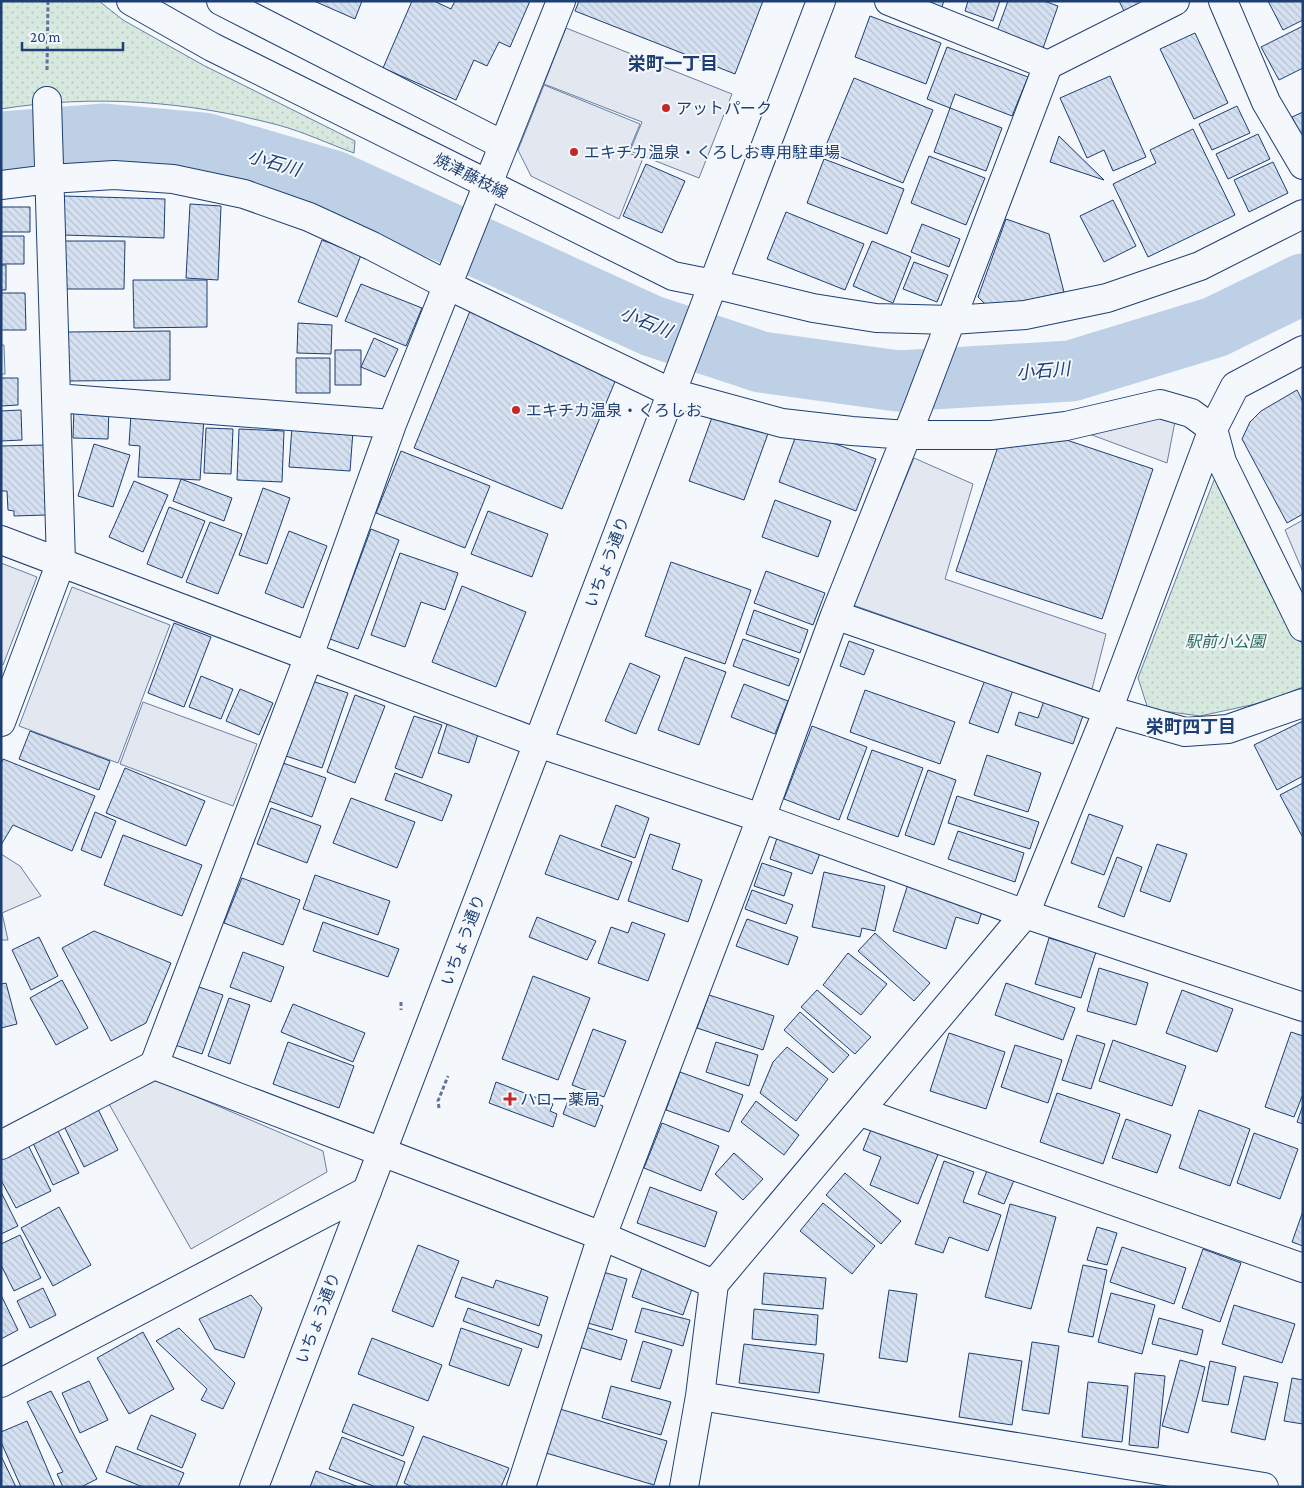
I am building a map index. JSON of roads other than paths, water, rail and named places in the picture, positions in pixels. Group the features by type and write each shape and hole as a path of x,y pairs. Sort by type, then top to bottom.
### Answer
{"street":[{"name":"焼津藤枝線","path":"131,1 212,47 484,193 673,276 813,308 876,318 952,320 1025,314 1107,298 1200,266 1303,214"},
{"path":"221,1 503,145"},
{"path":"1,1145 154,1065 309,656 392,424 561,1"},
{"path":"672,393 821,1"},
{"path":"889,1 1048,65"},
{"path":"521,1487 602,1236 761,818 835,615 942,346 1048,65 1175,1"},
{"path":"1223,1 1266,102 1303,164"},
{"path":"1,722 61,562 47,101"},
{"path":"1,185 50,172 173,179 244,194 309,217 449,281 672,393 782,423 907,435 992,435 1066,426 1160,404 1192,413 1213,429 1222,462 1303,626"},
{"path":"684,1487 700,1396 714,1284 1025,914 1108,710 1213,429 1234,386 1303,350"},
{"name":"いちょう通り","path":"254,1487 672,393"},
{"path":"56,398 392,424"},
{"path":"1,540 538,742 761,818 1025,914 1303,1007"},
{"path":"835,615 1108,710 1186,732 1228,729 1303,704"},
{"path":"154,1065 602,1236 714,1284"},
{"path":"860,1112 1303,1268"},
{"path":"1,1383 367,1191"},
{"path":"700,1396 1264,1487"}],"waterway":[{"name":"小石川","path":"1,142 105,134 204,143 334,181 652,326 761,362 898,381 1071,371 1215,327 1303,284"}],"place":[{"name":"アットパーク","path":"666,108"},
{"name":"エキチカ温泉・くろしお専用駐車場","path":"574,152"},
{"name":"エキチカ温泉・くろしお","path":"516,410"},
{"name":"ハロー薬局","path":"510,1099"}],"district":[{"name":"栄町一丁目","path":"673,64"},
{"name":"栄町四丁目","path":"1191,727"}],"park label":[{"name":"駅前小公園","path":"1225,641"}]}
